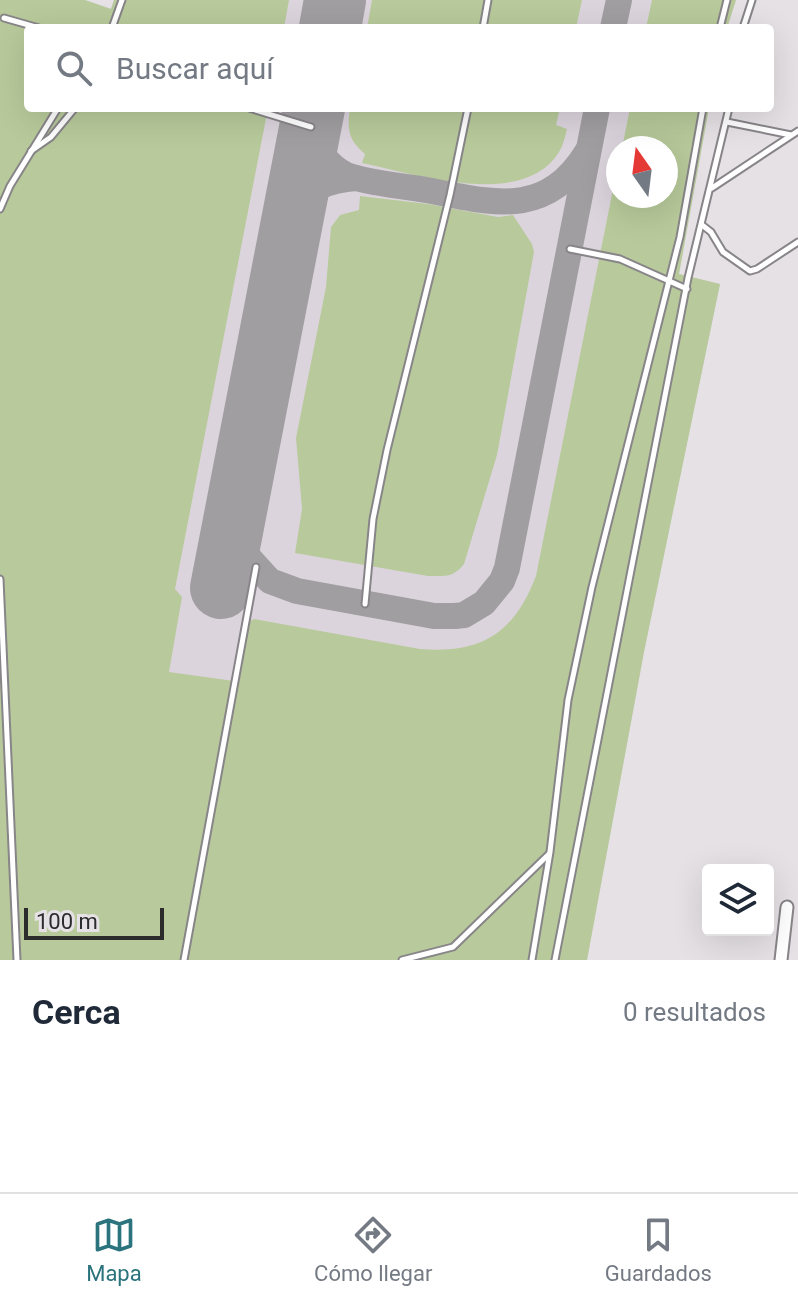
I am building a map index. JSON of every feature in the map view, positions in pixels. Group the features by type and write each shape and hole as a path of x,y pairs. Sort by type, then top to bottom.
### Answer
{"street":[{"path":"781,960 787,907"}],"lane":[{"path":"113,24 122,0"},
{"path":"484,24 488,0"},
{"path":"721,24 727,0"},
{"path":"744,24 752,0"},
{"path":"4,18 25,24"},
{"path":"0,209 30,151 55,112"},
{"path":"30,151 51,137 72,112"},
{"path":"262,112 311,127"},
{"path":"365,604 373,519 387,450 450,195 467,112"},
{"path":"532,960 550,852 571,686 592,587 680,237 702,112"},
{"path":"555,960 688,278 728,112"},
{"path":"726,122 795,133"},
{"path":"712,188 795,133"},
{"path":"702,225 711,232 723,252 750,271 798,242"},
{"path":"570,249 620,259 687,289"},
{"path":"184,960 256,567"},
{"path":"0,579 17,960"},
{"path":"402,960 453,947 550,852"}],"shaded area":[{"path":"0,0 85,0 111,9 114,0 736,0 728,24 24,24 24,112 708,112 679,274 720,284 644,652 587,960 0,960"}],"green space":[{"path":"0,0 85,0 111,9 114,0 289,0 285,24 24,24 24,112 267,112 175,589 182,597 169,672 234,681 243,625 254,619 420,649 442,650 478,643 506,625 527,596 536,576 609,208 678,208 678,136 624,136 629,112 708,112 679,274 720,284 644,652 587,960 0,960"},
{"path":"372,0 582,0 577,24 368,24"},
{"path":"652,0 736,0 728,24 647,24"},
{"path":"350,112 559,112 556,125 567,129 559,152 542,170 520,180 495,184 438,180 362,163 365,154 350,134"},
{"path":"360,196 498,217 513,215 534,252 497,455 464,564 448,575 428,576 295,553 302,509 296,438 326,287 331,227 340,215 359,210"}],"taxiway":[{"path":"614,24 619,0"},
{"path":"237,507 239,528 249,558 270,581 297,591 434,616 464,615 484,603 502,581 507,568 596,112"},
{"path":"312,121 308,129 319,149 333,166 346,175 473,199 515,201 535,197 571,174 587,152"},
{"path":"293,219 292,209 312,190 356,178"}],"runway":[{"path":"331,24 335,0"},
{"path":"221,588 313,112"}]}
